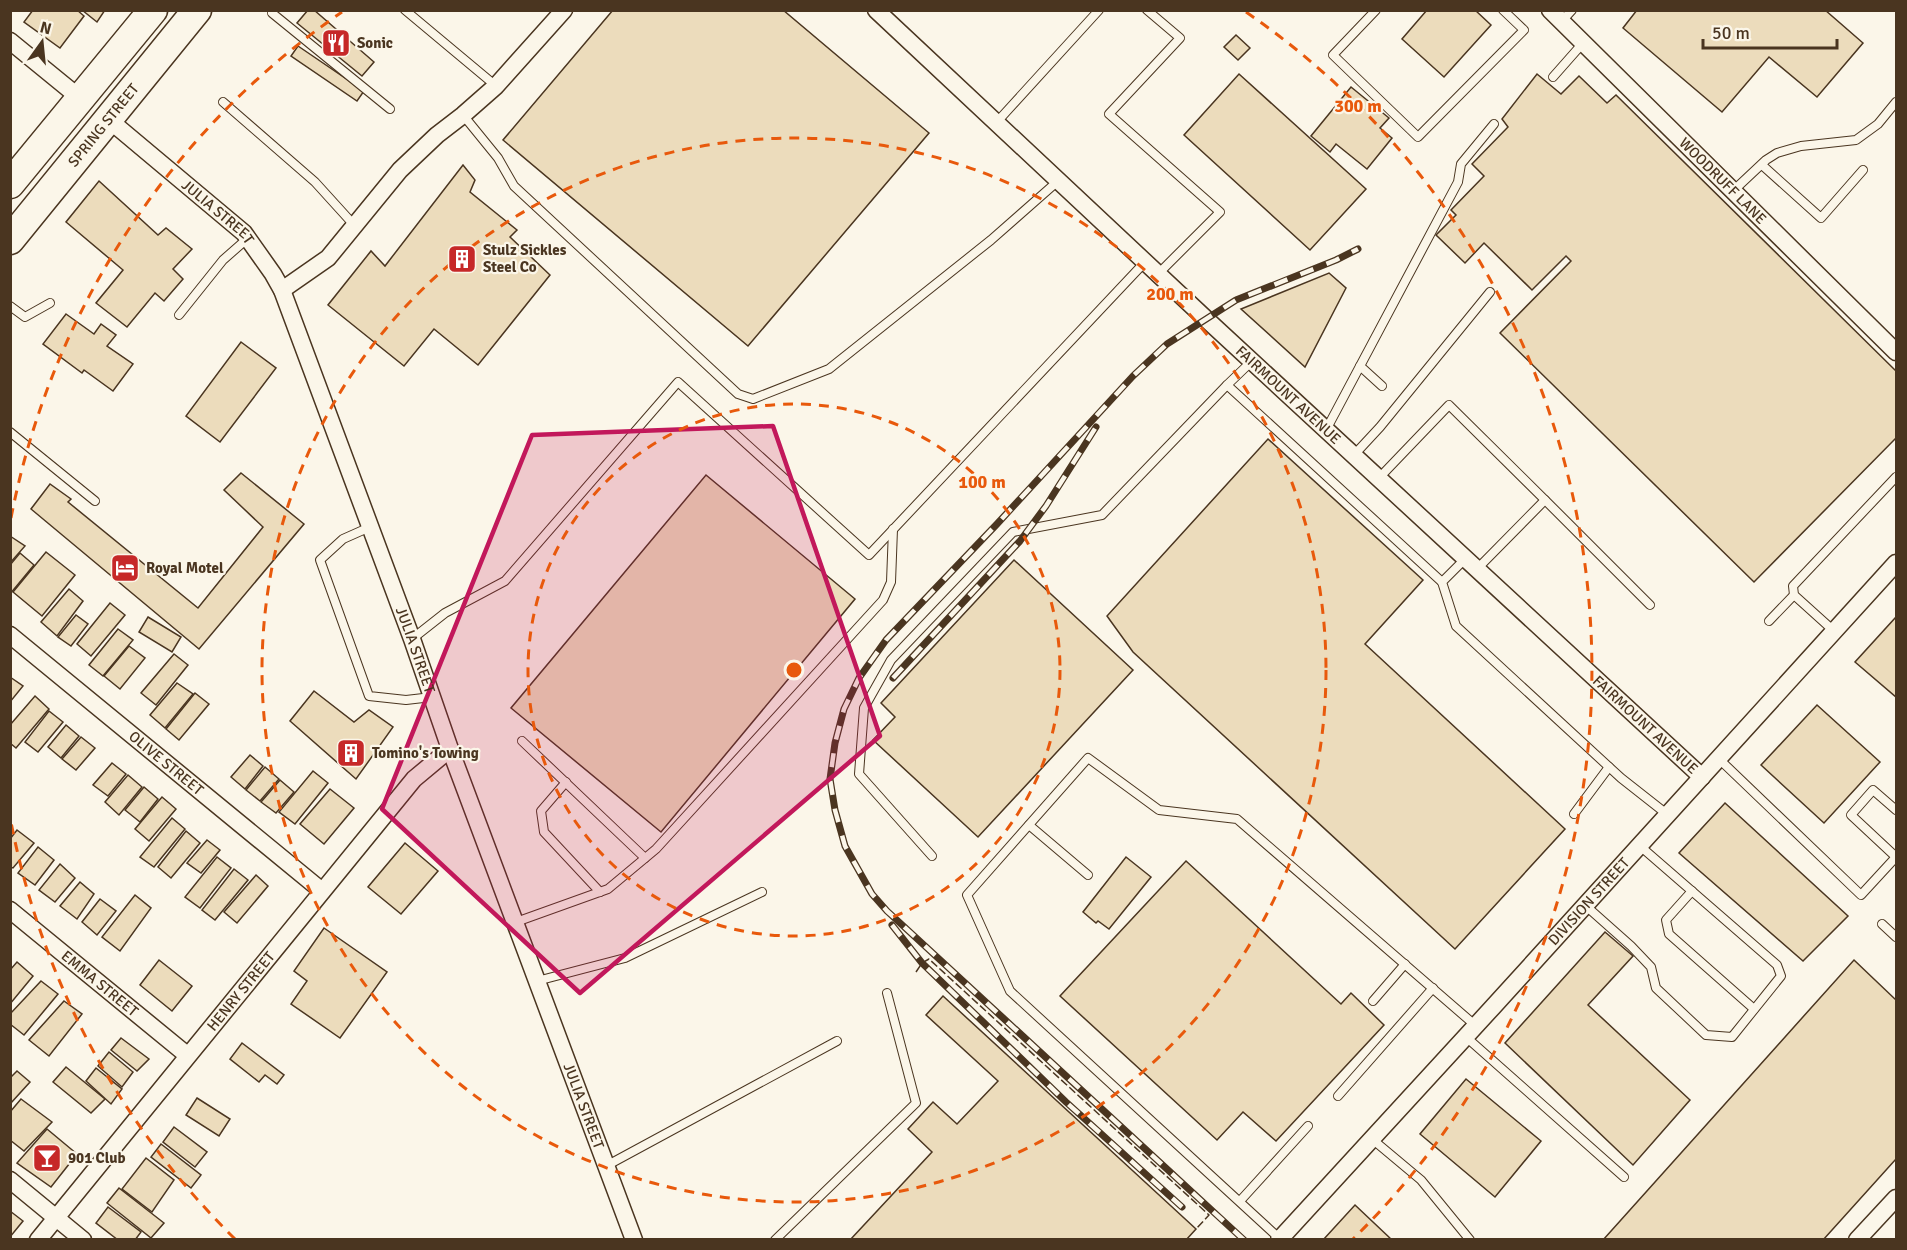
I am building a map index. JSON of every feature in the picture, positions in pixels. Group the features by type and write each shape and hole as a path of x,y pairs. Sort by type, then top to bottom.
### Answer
{"highway":[{"path":"10,184 153,10"},
{"name":"SPRING STREET","path":"10,240 196,10"}],"street":[{"path":"282,290 328,258 400,170 437,135 464,115 496,86 564,10"},
{"name":"FAIRMOUNT AVENUE","path":"876,10 1702,777"},
{"name":"WOODRUFF LANE","path":"1561,14 1583,43 1896,352"},
{"path":"10,41 81,99"},
{"name":"JULIA STREET","path":"108,119 244,233 282,290 412,639 450,749 634,1239"},
{"name":"DIVISION STREET","path":"1280,1239 1586,906 1896,563"},
{"name":"OLIVE STREET","path":"10,635 322,891"},
{"name":"HENRY STREET","path":"38,1239 414,779 450,749"},
{"name":"EMMA STREET","path":"10,910 187,1055"},
{"path":"10,1180 83,1239"},
{"path":"1857,1239 1896,1198"}],"lane":[{"path":"405,10 496,86"},
{"path":"996,123 1099,10"},
{"path":"1147,10 1180,38 1108,114 1220,212 1158,274"},
{"path":"1376,10 1333,55 1418,137 1524,30 1503,10"},
{"path":"272,13 390,109"},
{"path":"1553,77 1583,43"},
{"path":"223,102 315,182 354,225"},
{"path":"1733,191 1777,153 1801,146 1856,140 1878,124 1896,102"},
{"path":"464,115 498,158 514,186 738,394 753,399 829,369 991,240 1058,181"},
{"path":"1326,430 1458,182 1461,164 1494,124"},
{"path":"1762,165 1821,218 1863,170"},
{"path":"179,315 224,260 248,238"},
{"path":"412,639 445,613 505,581 678,382 869,555 1145,262"},
{"path":"1354,455 1490,292"},
{"path":"10,306 25,317 50,303"},
{"path":"932,856 859,774 864,708 891,660 1013,532 1102,515 1252,361"},
{"path":"1360,366 1382,386"},
{"path":"1227,386 1442,582 1456,626 1609,767 1668,815"},
{"path":"1379,478 1449,405 1650,604"},
{"path":"10,432 95,501"},
{"path":"1834,632 1794,595 1793,586 1896,477"},
{"path":"1442,582 1471,564 1545,500"},
{"path":"370,527 344,539 320,560 369,696 406,700 432,697"},
{"path":"516,922 608,889 656,849 883,600 891,582 893,529"},
{"path":"1769,621 1794,595"},
{"path":"522,741 645,858"},
{"path":"1280,1239 1010,991 967,895 1088,758 1159,810 1237,819 1433,988 1471,1031 1624,1177"},
{"path":"1719,759 1861,895 1896,857 1851,814 1873,790 1896,810"},
{"path":"1574,814 1609,767"},
{"path":"566,782 541,811 544,832 600,892"},
{"path":"1029,825 1088,875"},
{"path":"1586,906 1651,967 1656,988 1706,1035 1732,1037 1781,976 1777,965 1640,846"},
{"path":"1692,891 1666,920 1669,934 1754,1010"},
{"path":"537,981 625,958 762,892"},
{"path":"1882,924 1896,937"},
{"path":"1374,1001 1405,964"},
{"path":"1338,1096 1433,988"},
{"path":"775,1239 916,1103 886,993"},
{"path":"606,1166 837,1041"},
{"path":"1240,1201 1308,1126"},
{"path":"1371,1139 1421,1180 1470,1239"}],"highlighted area":[{"path":"773,426 880,736 580,993 382,809 532,435"}],"building":[{"path":"33,10 77,10 84,16 60,48 24,22"},
{"path":"82,10 105,10 97,22"},
{"name":"Sonic","path":"308,10 314,10 374,62 362,76 297,23"},
{"path":"613,10 783,10 929,133 748,346 503,140"},
{"path":"1427,10 1475,10 1491,25 1444,77 1402,39"},
{"path":"1637,10 1825,10 1863,43 1817,97 1769,57 1722,112 1623,28"},
{"path":"1236,35 1250,48 1238,60 1224,47"},
{"path":"298,46 364,91 357,101 291,56"},
{"path":"1239,74 1366,189 1310,250 1184,135"},
{"path":"1537,74 1561,94 1579,76 1607,103 1616,95 1896,371 1896,438 1754,582 1500,333 1571,261 1566,256 1532,290 1484,243 1465,263 1436,235 1456,215 1451,210 1484,176 1472,164 1508,127 1502,119"},
{"path":"1351,87 1389,118 1380,128 1392,138 1367,169 1336,144 1330,152 1311,136"},
{"name":"Stulz Sickles Steel Co","path":"463,165 475,180 470,192 517,230 510,237 550,275 478,365 434,329 404,366 328,305 371,251 385,266"},
{"path":"99,181 158,235 166,228 192,249 173,269 183,279 164,301 155,293 127,327 96,303 123,270 66,222"},
{"path":"1329,273 1346,288 1305,367 1241,309"},
{"path":"66,314 94,334 101,324 116,335 107,346 133,364 113,391 84,370 82,373 43,344"},
{"path":"241,342 276,368 220,442 186,416"},
{"path":"1268,439 1423,580 1365,644 1565,829 1455,949 1133,652 1107,616"},
{"name":"Royal Motel","path":"241,473 304,524 199,649 31,509 50,484 71,499 68,502 198,608 263,527 224,490"},
{"path":"706,475 855,599 661,832 511,708"},
{"path":"10,536 25,546 10,563"},
{"path":"46,552 75,575 42,616 13,592"},
{"path":"20,553 34,565 10,594 10,565"},
{"path":"1014,560 1133,670 978,837 873,740 895,717 881,703"},
{"path":"69,589 83,601 57,636 41,622"},
{"path":"110,603 125,615 91,656 77,644"},
{"path":"76,615 88,624 71,646 58,637"},
{"path":"148,617 181,637 172,652 139,632"},
{"path":"1896,617 1896,697 1855,662"},
{"path":"118,629 133,640 103,676 89,665"},
{"path":"129,646 145,658 120,689 104,676"},
{"path":"174,654 188,665 156,705 141,693"},
{"path":"10,677 23,686 10,702"},
{"path":"177,683 193,694 165,728 150,715"},
{"name":"Tomino's Towing","path":"314,691 354,722 369,710 393,727 356,779 290,721"},
{"path":"195,693 209,704 179,740 166,729"},
{"path":"35,696 49,709 16,748 10,743 10,725"},
{"path":"1817,705 1880,762 1824,823 1761,765"},
{"path":"49,711 63,722 38,752 25,742"},
{"path":"66,725 79,736 61,758 48,747"},
{"path":"81,737 95,748 76,770 62,759"},
{"path":"250,755 263,766 245,789 231,777"},
{"path":"112,763 126,774 108,796 93,785"},
{"path":"265,767 279,779 260,801 246,790"},
{"path":"313,771 328,783 295,824 279,812"},
{"path":"128,775 142,787 119,815 105,802"},
{"path":"280,780 294,792 276,813 261,802"},
{"path":"144,787 158,799 140,822 125,810"},
{"path":"330,789 354,808 324,844 300,824"},
{"path":"162,797 176,809 149,841 135,829"},
{"path":"1725,803 1848,916 1803,961 1679,853"},
{"path":"172,818 185,829 154,867 140,857"},
{"path":"17,830 34,843 13,868 10,867 10,839"},
{"path":"186,831 200,843 171,878 158,867"},
{"path":"207,840 220,850 201,873 187,863"},
{"path":"405,843 438,871 401,914 368,887"},
{"path":"38,847 54,860 35,885 18,873"},
{"path":"217,857 231,868 200,908 185,897"},
{"path":"1126,857 1151,877 1109,929 1098,921 1096,923 1083,912"},
{"path":"1186,861 1341,1004 1351,993 1384,1025 1276,1141 1243,1112 1217,1140 1060,996"},
{"path":"60,864 75,878 55,902 39,890"},
{"path":"234,869 248,880 215,920 202,910"},
{"path":"256,875 268,886 237,923 224,912"},
{"path":"80,882 94,894 77,919 60,906"},
{"path":"135,895 151,908 120,951 102,937"},
{"path":"100,899 116,911 97,935 82,922"},
{"path":"324,928 387,972 340,1038 291,1004 307,981 294,971"},
{"path":"1605,932 1633,956 1588,1005 1690,1100 1633,1165 1505,1043"},
{"path":"159,960 192,986 172,1011 140,985"},
{"path":"1854,960 1896,1000 1896,1159 1823,1240 1603,1240"},
{"path":"17,962 33,976 10,1004 10,970"},
{"path":"41,981 58,994 24,1035 10,1024 10,1014"},
{"path":"943,996 1196,1229 1186,1240 850,1240 932,1152 908,1129 933,1102 957,1124 998,1081 926,1015"},
{"path":"64,1001 82,1014 49,1056 29,1040"},
{"path":"121,1038 149,1059 137,1071 111,1050"},
{"path":"242,1043 284,1075 277,1084 265,1075 259,1082 230,1059"},
{"path":"109,1052 133,1072 122,1087 98,1066"},
{"path":"66,1067 105,1099 91,1113 53,1082"},
{"path":"96,1068 122,1089 111,1104 86,1081"},
{"path":"17,1071 30,1082 10,1104 10,1078"},
{"path":"1466,1079 1541,1141 1495,1197 1420,1134"},
{"path":"197,1098 230,1119 219,1136 186,1115"},
{"path":"21,1099 52,1122 24,1151 10,1140 10,1112"},
{"path":"174,1127 207,1152 195,1167 163,1142"},
{"name":"901 Club","path":"47,1129 77,1154 51,1187 17,1163"},
{"path":"161,1144 201,1175 191,1188 151,1157"},
{"path":"146,1158 174,1180 152,1212 122,1189"},
{"path":"119,1188 164,1223 151,1238 107,1203"},
{"path":"1355,1205 1392,1240 1323,1240"},
{"path":"108,1207 141,1232 135,1240 118,1240 96,1223"},
{"path":"10,1211 23,1221 10,1237"}],"railway":[{"path":"1244,1240 887,911 872,894 845,846 835,810 830,779 835,743 844,709 859,678 886,640 997,524 1133,376 1167,344 1236,300 1358,249"},
{"path":"893,678 1020,541 1046,506 1096,427"},
{"path":"892,925 922,963 1066,1102 1182,1207"}],"fence":[{"path":"916,972 922,963 929,959 1209,1215 1196,1229"}],"place":[{"name":"Sonic","path":"336,43"},
{"name":"Stulz Sickles Steel Co","path":"462,259"},
{"name":"Royal Motel","path":"125,568"},
{"name":"Tomino's Towing","path":"351,753"},
{"name":"901 Club","path":"47,1158"}]}
